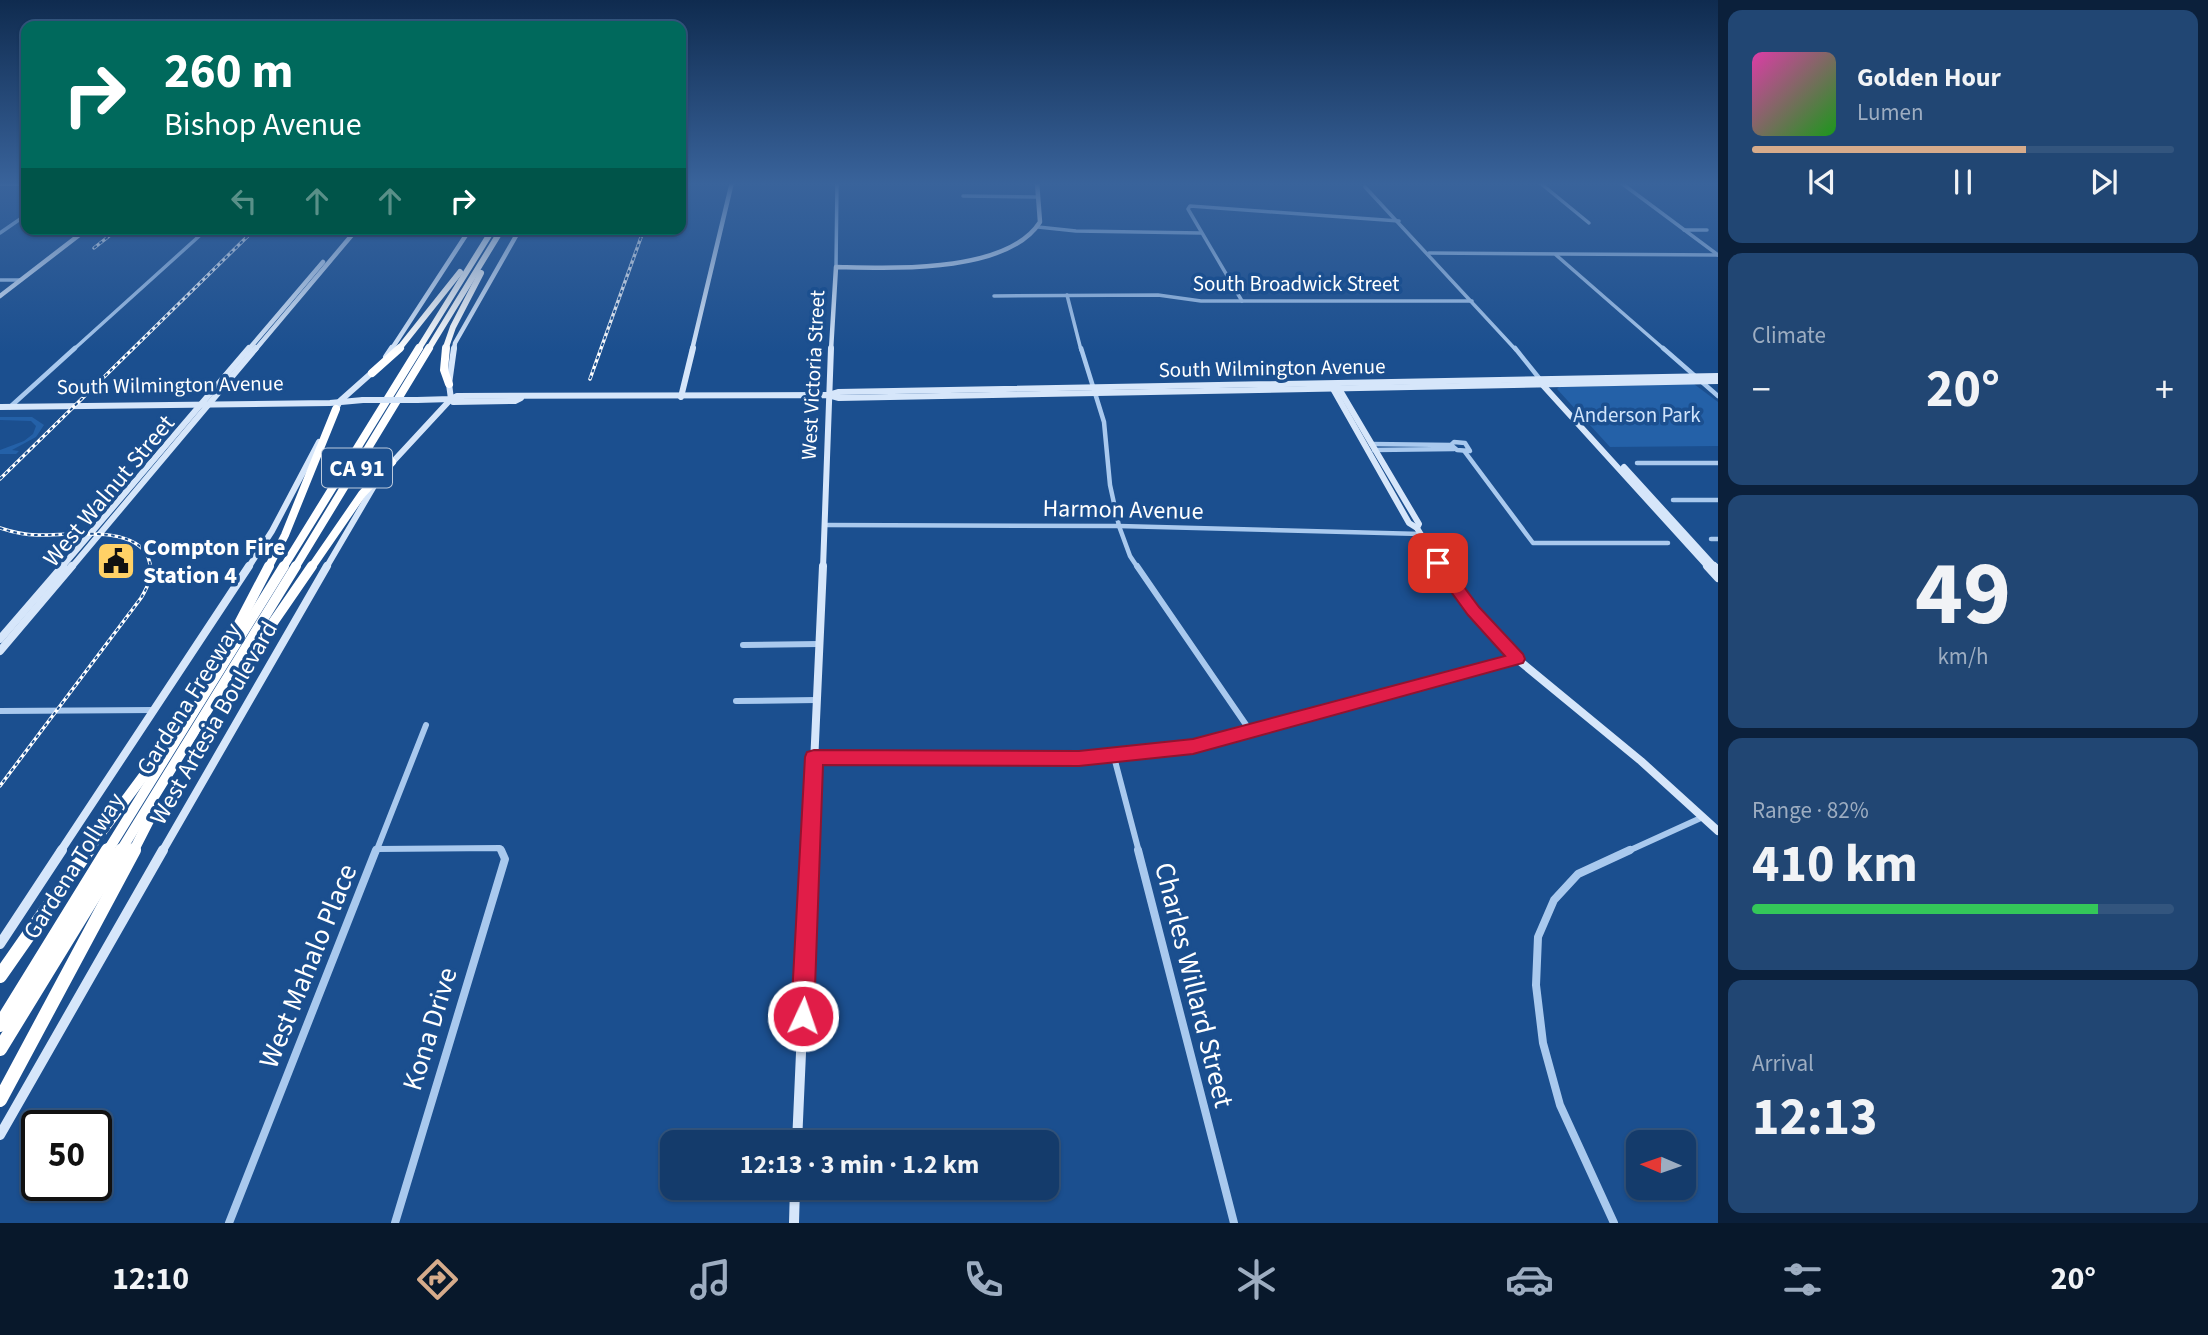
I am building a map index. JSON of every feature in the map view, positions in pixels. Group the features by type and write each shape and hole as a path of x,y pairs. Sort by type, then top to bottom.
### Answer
{"highway":[{"name":"Gardena Freeway","path":"0,1013 476,253 489,239"},
{"name":"Gardena Tollway","path":"18,1020 22,1000 29,988 492,239"},
{"name":"Gardena Tollway","path":"0,1025 492,239"},
{"name":"Gardena Freeway","path":"0,1049 226,684 494,239"},
{"path":"449,384 443,367 446,344 474,291 488,252"},
{"path":"372,373 403,345 476,253"},
{"path":"217,665 285,535 338,405"},
{"path":"226,684 241,670 362,494 392,462"},
{"path":"0,976 87,852 170,741"},
{"path":"0,1100 112,894 187,745"}],"main road":[{"path":"0,296 74,239"},
{"name":"West Walnut Street","path":"337,249 344,239"},
{"name":"West Walnut Street","path":"237,366 244,353 267,332 347,239"},
{"name":"West Artesia Boulevard","path":"0,944 287,506 338,405 389,353 463,239"},
{"path":"451,399 449,384 455,343 514,239"},
{"path":"681,397 718,239"},
{"name":"West Victoria Street","path":"798,1130 835,267 940,267 968,263 1021,239"},
{"name":"West Walnut Street","path":"0,639 237,366 252,353 256,344"},
{"name":"South Wilmington Avenue","path":"1340,389 1718,376"},
{"name":"South Wilmington Avenue","path":"0,405 206,402 338,405 363,400 451,399 453,402 490,402 515,401 521,398 828,395 839,398 1093,390 1718,381"},
{"path":"1543,382 1718,570"},
{"path":"1543,382 1718,578"},
{"path":"1332,386 1340,389 1409,523 1419,531 1438,563 1474,611 1517,659 1641,761 1718,831"},
{"path":"1332,386 1370,447"},
{"name":"West Artesia Boulevard","path":"0,1135 365,499 392,462 451,399"},
{"name":"West Walnut Street","path":"0,651 206,402"},
{"path":"794,1223 795,1200"}],"street":[{"path":"13,405 196,239"},
{"path":"835,267 836,239"},
{"path":"1205,239 1242,301"},
{"path":"1416,239 1509,340 1543,382"},
{"path":"1696,239 1718,255"},
{"path":"1429,253 1718,255"},
{"path":"1556,255 1718,396"},
{"path":"0,280 21,280"},
{"path":"1067,295 1104,422 1110,485 1119,526 1130,556 1251,732"},
{"name":"South Broadwick Street","path":"994,296 1157,296 1202,301 1472,301"},
{"path":"244,353 252,353"},
{"path":"1453,447 1457,442 1468,445 1471,449 1465,452"},
{"path":"1370,447 1453,447 1465,452 1533,543 1668,543"},
{"path":"1637,463 1718,463"},
{"path":"1673,500 1718,500"},
{"name":"Harmon Avenue","path":"825,525 1419,531"},
{"path":"1710,539 1718,539"},
{"path":"743,645 819,644"},
{"path":"814,757 1079,759 1193,746 1517,659"},
{"path":"736,701 817,700"},
{"path":"0,711 154,710"},
{"name":"West Mahalo Place","path":"229,1223 426,725"},
{"name":"Charles Willard Street","path":"1114,757 1234,1223"},
{"path":"1614,1223 1560,1105 1543,1043 1536,985 1538,937 1555,900 1578,874 1703,817"},
{"name":"Kona Drive","path":"377,849 500,848 505,859 396,1223"}],"green space":[{"name":"Anderson Park","path":"1694,384 1718,402 1718,446 1610,447 1557,389 1559,387"},
{"path":"0,417 32,417 44,425 36,437 12,450 19,451 16,454 0,454 0,450 24,441 33,434 36,426 31,421 0,420"}],"railway":[{"path":"94,248 105,239"},
{"path":"0,479 245,239"},
{"path":"590,379 640,239"},
{"path":"0,528 32,535 114,536 140,547 148,557 151,568 141,598 0,786"}],"place":[{"name":"Compton Fire Station 4","path":"116,561"}],"route":[{"path":"803,1016 814,757 1079,759 1193,746 1517,659 1474,611 1438,563"}]}
